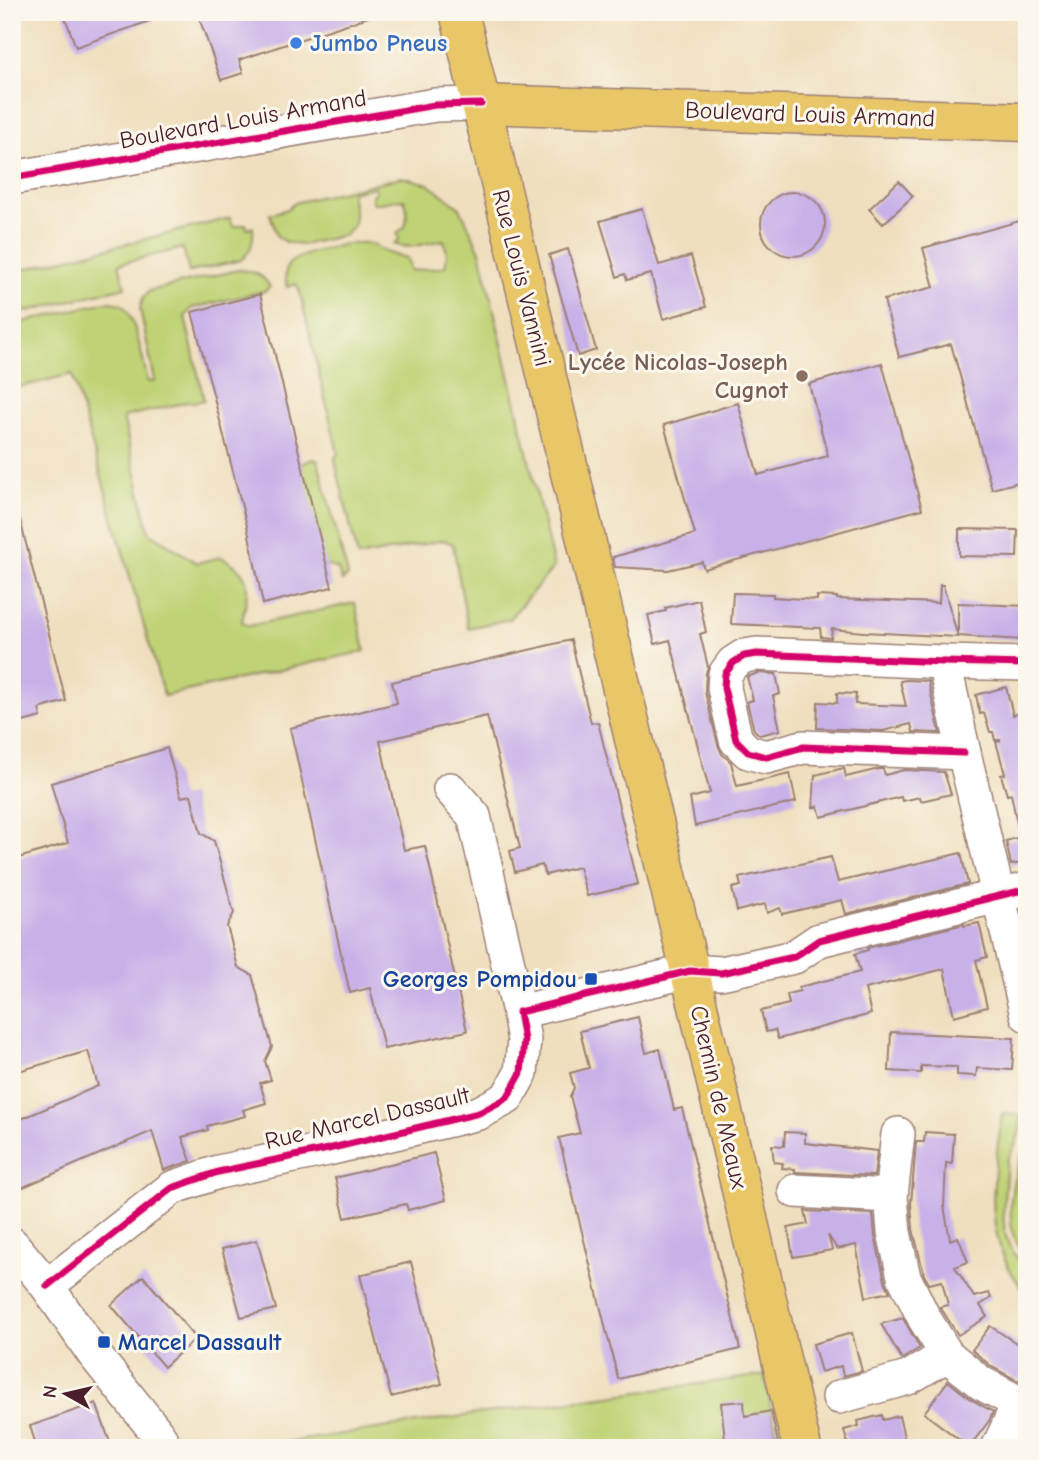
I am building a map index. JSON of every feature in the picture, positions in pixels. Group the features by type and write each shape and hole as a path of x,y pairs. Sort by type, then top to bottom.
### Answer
{"main road":[{"name":"Rue Louis Vannini","path":"459,12 587,543"},
{"name":"Boulevard Louis Armand","path":"481,104 1027,122"},
{"name":"Chemin de Meaux","path":"587,543 802,1448"}],"street":[{"name":"Boulevard Louis Armand","path":"12,178 435,106 481,104"},
{"path":"964,753 803,747 766,757 748,752 736,740 724,688 724,674 733,663 744,656 757,654 1027,664"},
{"path":"944,662 964,753 1013,893 1027,1015"},
{"name":"Rue Marcel Dassault","path":"47,1286 172,1188 219,1172 479,1113 507,1098 521,1073 524,1040 519,1012 474,816 450,789"},
{"path":"519,1012 690,971 718,953 790,934 819,940 1013,893"},
{"path":"898,1134 891,1196 894,1232 904,1277 924,1318 947,1355 981,1383 1022,1406 998,1448"},
{"path":"794,1191 891,1196"},
{"path":"12,1244 47,1286 93,1353 158,1434 164,1448"},
{"path":"839,1397 908,1378 947,1355"}],"green space":[{"path":"402,177 428,184 460,208 480,251 554,567 509,619 468,628 453,544 444,540 358,557 337,470 335,458 338,453 299,289 296,284 287,287 286,276 288,265 301,257 324,249 359,243 407,258 411,271 445,267 447,253 444,240 413,246 394,244 399,240 397,233 405,227 407,220 404,199 374,203 372,195 376,192 375,187 351,192 355,217 353,226 345,235 301,245 286,242 277,236 270,214 288,209 294,203"},
{"path":"230,218 233,227 246,224 247,229 253,227 252,245 241,260 189,272 183,248 119,264 125,287 12,315 12,272"},
{"path":"238,270 257,274 270,287 265,291 192,308 185,317 204,400 123,417 149,532 197,563 221,557 232,563 244,576 247,591 242,622 249,626 355,603 365,651 164,696 72,374 12,389 12,325 106,302 120,304 127,310 135,329 148,382 155,381 140,309 143,298 149,291"},
{"path":"313,459 318,461 348,576 342,581 338,569 309,560 288,469"},
{"path":"1002,1114 1020,1115 1020,1130 1007,1160 1003,1214 1010,1248 1027,1271 1027,1294 1012,1273 996,1230 994,1185"},
{"path":"1027,1145 1027,1259 1014,1237 1011,1212 1012,1188 1018,1164"},
{"path":"764,1375 780,1448 249,1448 477,1414"}],"building":[{"path":"63,12 166,12 167,15 76,47"},
{"path":"197,12 371,12 371,16 239,60 243,73 221,80"},
{"path":"899,181 913,196 883,224 869,209"},
{"path":"793,192 811,198 819,206 825,224 819,242 811,250 793,256 775,250 767,242 761,224 767,206 775,198"},
{"path":"642,209 659,265 691,256 706,307 663,319 651,274 627,280 625,274 617,277 600,221"},
{"path":"1027,219 1027,480 992,489 951,344 899,357 884,300 934,287 923,248"},
{"path":"568,249 596,350 578,356 549,255"},
{"path":"260,294 332,587 263,604 248,530 192,312"},
{"path":"882,363 922,509 704,569 702,562 668,570 615,567 613,557 695,534 664,425 738,403 758,475 828,456 809,384"},
{"path":"19,516 66,701 39,709 41,717 12,725 12,517"},
{"path":"959,529 1018,530 1017,557 959,556"},
{"path":"940,585 943,585 958,637 832,629 831,638 821,637 820,628 731,624 733,593 773,594 773,597 817,600 817,596 939,603"},
{"path":"699,600 706,632 700,634 708,667 705,692 718,745 722,754 731,762 737,786 790,774 796,802 695,826 690,798 710,793 670,640 655,644 648,615"},
{"path":"958,603 1027,606 1027,629 1023,629 1023,640 958,636"},
{"path":"571,640 591,723 598,722 638,884 587,896 579,867 545,875 542,865 515,872 510,851 520,848 487,716 380,741 404,850 425,846 467,1031 384,1049 370,988 350,993 290,728 397,703 392,682"},
{"path":"758,673 776,674 780,694 773,696 780,730 760,735 754,730 747,702 753,700 747,677"},
{"path":"900,681 928,681 940,733 913,732 911,724 883,731 817,728 818,702 837,703 837,693 856,694 855,704 906,706"},
{"path":"1006,687 1013,715 1024,712 1027,724 1027,831 1019,832 1011,794 1007,795 1001,775 1005,774 996,742 1000,740 995,740 984,713 980,714 976,695"},
{"path":"167,748 181,797 191,795 201,833 214,841 234,913 227,926 238,967 252,975 272,1047 265,1061 271,1080 260,1083 266,1103 243,1110 245,1116 207,1126 208,1130 182,1137 191,1161 164,1170 152,1131 12,1192 12,1123 98,1086 88,1051 12,1073 12,860 68,843 51,783"},
{"path":"844,768 846,777 879,769 883,769 885,775 904,770 944,772 951,794 921,801 920,797 902,801 901,797 821,817 818,806 813,808 815,775"},
{"path":"1027,835 1027,862 1011,865 1006,841"},
{"path":"961,853 968,884 846,914 842,900 782,914 780,908 767,913 765,904 737,911 732,888 741,886 739,878 831,857 838,882"},
{"path":"979,923 987,957 976,960 987,1007 954,1016 944,969 865,989 871,1014 778,1039 775,1030 766,1032 761,1011 789,1004 787,994 800,991 799,987 860,972 855,954 868,950 867,948 964,924"},
{"path":"638,1017 646,1053 660,1049 674,1110 682,1108 740,1349 618,1379 559,1138 580,1133 570,1096 574,1088 570,1073 589,1068 580,1031"},
{"path":"891,1032 1014,1038 1012,1070 977,1068 976,1076 957,1075 957,1067 921,1066 921,1073 889,1071"},
{"path":"785,1132 805,1133 805,1143 877,1151 874,1176 795,1172 795,1169 782,1168 783,1163 774,1162 772,1145 784,1146"},
{"path":"925,1132 954,1134 952,1164 946,1163 944,1206 950,1240 958,1237 968,1262 955,1267 974,1297 989,1293 991,1298 980,1305 987,1317 958,1335 940,1307 948,1305 942,1281 929,1284 924,1275 913,1229 911,1204 916,1142 924,1142"},
{"path":"434,1153 446,1200 408,1210 406,1204 345,1218 335,1178"},
{"path":"805,1211 873,1214 875,1236 890,1292 866,1297 856,1245 837,1249 828,1235 832,1250 793,1257 788,1228 808,1224"},
{"path":"257,1240 276,1309 241,1317 222,1249"},
{"path":"411,1262 442,1384 391,1397 360,1275"},
{"path":"143,1276 196,1338 164,1367 111,1305"},
{"path":"903,1318 920,1348 902,1359 881,1324"},
{"path":"990,1326 1027,1350 1027,1369 1018,1381 992,1367 972,1350"},
{"path":"852,1333 862,1371 843,1376 841,1366 821,1372 813,1344"},
{"path":"948,1381 993,1412 969,1447 924,1413"},
{"path":"744,1401 745,1416 771,1411 779,1448 726,1448 721,1403"},
{"path":"96,1403 112,1448 37,1448 30,1426"},
{"path":"882,1415 883,1420 899,1416 906,1445 895,1448 849,1448 844,1430 859,1426 858,1421"}],"cycle path":[{"path":"12,178 435,105 481,104"},
{"path":"964,753 803,747 766,757 748,752 736,740 724,688 725,674 733,663 744,656 757,654 1027,664"},
{"path":"47,1286 172,1188 218,1172 479,1113 507,1098 521,1073 524,1040 519,1012 690,971 721,973 794,957 819,940 1027,889"}],"place":[{"name":"Jumbo Pneus","path":"296,43"},
{"name":"Lycée Nicolas-Joseph Cugnot","path":"802,376"},
{"name":"Georges Pompidou","path":"591,979"},
{"name":"Marcel Dassault","path":"104,1342"}]}
